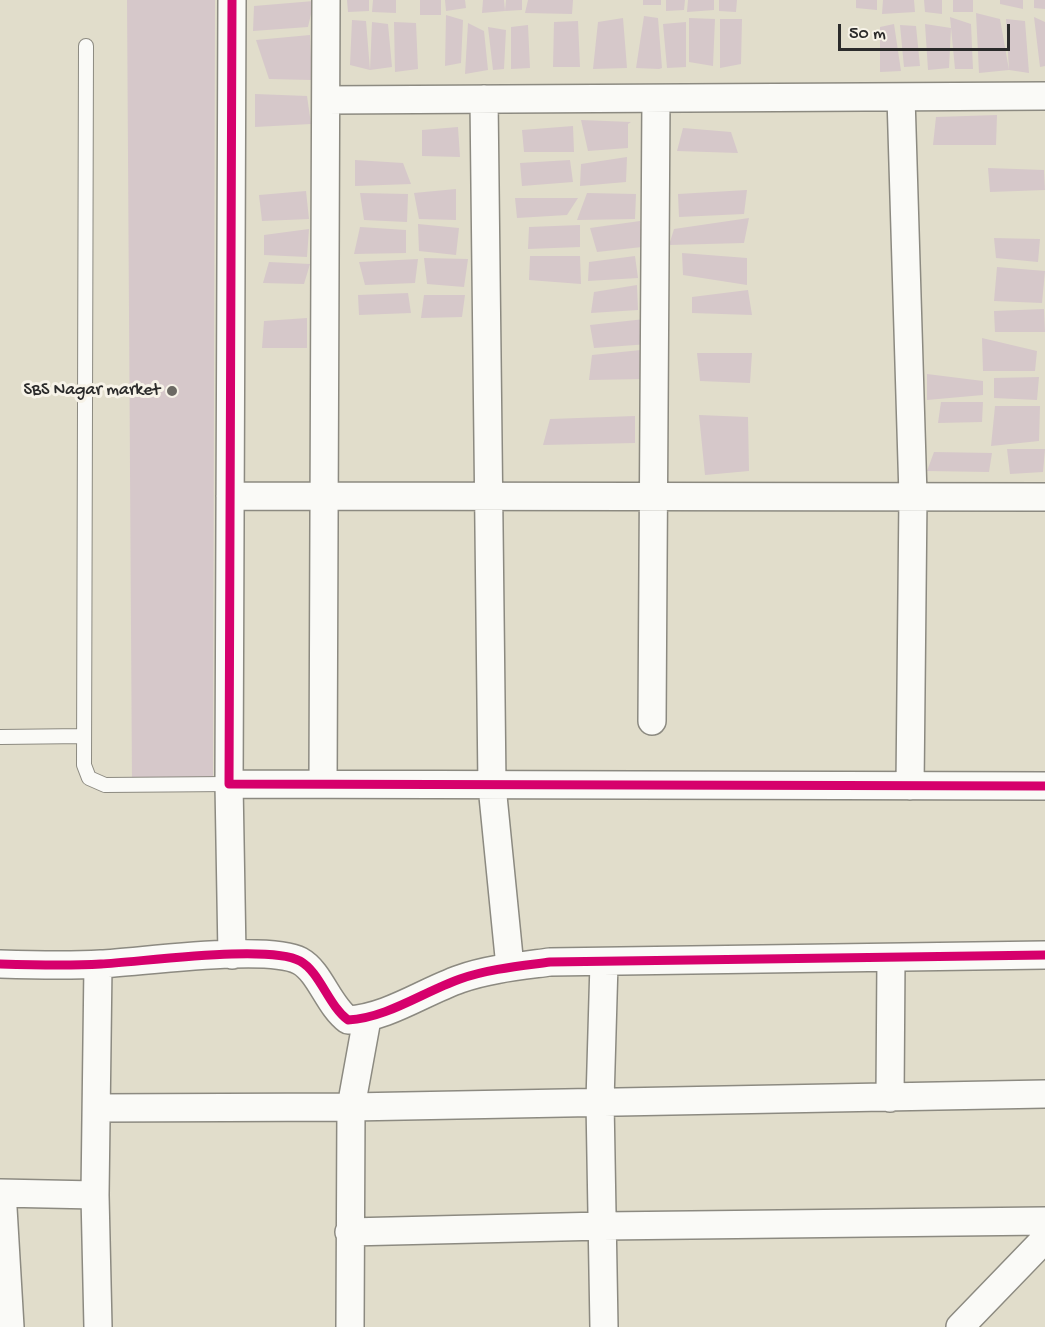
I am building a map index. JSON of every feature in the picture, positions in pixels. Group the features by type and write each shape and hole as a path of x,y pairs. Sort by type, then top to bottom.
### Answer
{"street":[{"path":"232,0 229,784 232,955"},
{"path":"323,784 326,0"},
{"path":"326,100 1045,96"},
{"path":"901,97 913,496 910,786"},
{"path":"484,99 492,786 510,967"},
{"path":"652,721 651,495 656,99"},
{"path":"230,496 1045,497"},
{"path":"229,784 1045,786"},
{"path":"0,964 98,965 232,955 290,956 303,963 313,973 338,1012 348,1020 367,1019 462,978 510,967 550,962 1045,955"},
{"path":"890,1098 891,958"},
{"path":"604,963 600,1101 604,1327"},
{"path":"98,965 98,1108 95,1195 98,1327"},
{"path":"350,1327 351,1107 367,1019"},
{"path":"98,1108 351,1107 1045,1094"},
{"path":"10,1327 3,1208 0,1194 95,1195"},
{"path":"349,1232 603,1226 1045,1221"},
{"path":"960,1327 1045,1239"}],"lane":[{"path":"86,46 84,765 89,778 105,785 229,784"},
{"path":"0,737 84,736"}],"building":[{"name":"SBS Nagar market","path":"127,0 215,0 213,783 132,783"},
{"path":"347,0 369,0 369,11 348,12"},
{"path":"373,0 396,0 396,13 372,12"},
{"path":"420,0 441,0 441,15 420,15"},
{"path":"445,0 465,0 466,8 446,11"},
{"path":"483,0 504,0 505,11 482,13"},
{"path":"506,0 522,0 522,10 505,11"},
{"path":"528,0 573,0 572,14 525,13"},
{"path":"643,0 661,0 661,5 643,5"},
{"path":"666,0 685,0 684,10 666,11"},
{"path":"688,0 714,0 714,10 687,12"},
{"path":"719,0 737,0 736,12 719,11"},
{"path":"856,0 877,0 877,10 856,8"},
{"path":"883,0 914,0 915,12 882,14"},
{"path":"924,0 942,0 942,14 925,12"},
{"path":"953,0 973,0 973,12 953,12"},
{"path":"1000,0 1023,0 1023,9 1000,4"},
{"path":"1034,0 1045,0 1045,9 1034,8"},
{"path":"314,1 308,27 253,31 254,6"},
{"path":"976,13 1000,19 1009,70 979,73"},
{"path":"446,15 463,20 461,63 445,66"},
{"path":"644,16 658,18 662,68 659,69 636,68"},
{"path":"950,17 971,24 973,69 955,69"},
{"path":"1034,17 1045,22 1045,66 1040,67"},
{"path":"623,18 627,68 593,69 598,22"},
{"path":"689,18 715,19 713,66 689,62"},
{"path":"720,19 742,19 741,64 720,68"},
{"path":"1006,19 1025,21 1029,73 1009,70"},
{"path":"352,20 366,21 370,70 350,65"},
{"path":"578,21 580,67 553,67 554,22"},
{"path":"372,22 388,24 392,67 370,70"},
{"path":"394,22 416,23 418,69 395,72"},
{"path":"686,22 686,67 667,68 663,24"},
{"path":"468,23 484,31 488,70 465,74"},
{"path":"894,24 901,71 880,72 880,27"},
{"path":"925,24 951,28 949,68 928,70"},
{"path":"528,25 530,68 511,69 511,27"},
{"path":"900,25 916,26 920,66 904,67"},
{"path":"488,27 506,30 504,69 493,70"},
{"path":"310,35 312,80 269,79 256,40"},
{"path":"255,94 307,96 311,124 255,127"},
{"path":"997,115 996,145 933,145 936,117"},
{"path":"581,120 631,122 628,124 628,148 588,151"},
{"path":"573,126 574,152 524,152 522,130"},
{"path":"458,127 460,157 422,156 422,130"},
{"path":"683,128 731,132 738,153 677,151"},
{"path":"627,157 626,182 580,186 581,164"},
{"path":"355,160 403,163 411,184 355,186"},
{"path":"570,160 573,182 522,186 520,163"},
{"path":"988,168 1044,170 1045,190 990,192"},
{"path":"456,189 456,220 419,219 414,193"},
{"path":"747,190 744,214 679,217 678,194"},
{"path":"306,191 309,219 262,221 259,195"},
{"path":"360,193 408,194 407,222 364,220"},
{"path":"587,193 636,194 635,219 577,220"},
{"path":"515,198 578,198 567,215 517,218"},
{"path":"749,218 744,243 669,245 674,229"},
{"path":"640,221 642,247 597,252 590,228"},
{"path":"418,224 459,228 456,255 419,251"},
{"path":"580,225 580,247 528,249 529,227"},
{"path":"360,227 406,230 406,253 354,254"},
{"path":"309,229 307,257 264,255 264,235"},
{"path":"994,238 1040,239 1038,262 996,258"},
{"path":"682,253 747,258 747,285 683,275"},
{"path":"530,256 580,256 581,284 529,280"},
{"path":"635,256 638,278 588,281 589,262"},
{"path":"424,258 468,259 464,287 427,284"},
{"path":"418,259 415,283 365,285 359,262"},
{"path":"269,262 310,264 304,284 263,283"},
{"path":"997,267 1045,271 1042,303 994,301"},
{"path":"637,285 638,310 591,313 594,292"},
{"path":"748,290 752,315 692,313 692,297"},
{"path":"408,293 411,313 359,315 358,295"},
{"path":"424,295 465,295 462,317 421,318"},
{"path":"1044,309 1045,332 995,332 994,311"},
{"path":"307,318 307,348 262,348 264,321"},
{"path":"645,319 649,344 594,348 590,325"},
{"path":"982,338 1037,351 1035,371 983,371"},
{"path":"641,350 645,379 589,380 592,355"},
{"path":"697,353 752,353 750,383 700,381"},
{"path":"927,374 983,381 983,395 927,400"},
{"path":"1039,377 1037,400 994,398 994,378"},
{"path":"941,402 983,402 982,422 938,423"},
{"path":"995,406 1040,406 1039,441 991,446"},
{"path":"699,415 748,417 749,471 705,475"},
{"path":"635,416 635,443 543,445 550,419"},
{"path":"1007,449 1045,449 1043,472 1010,474"},
{"path":"934,452 992,453 989,472 927,471"}],"cycle path":[{"path":"232,0 229,784 1045,786"},
{"path":"0,964 88,965 204,955 284,956 307,966 341,1014 348,1020 391,1010 446,984 471,976 504,968 550,962 1045,955"}],"place":[{"name":"SBS Nagar market","path":"172,391"}]}
